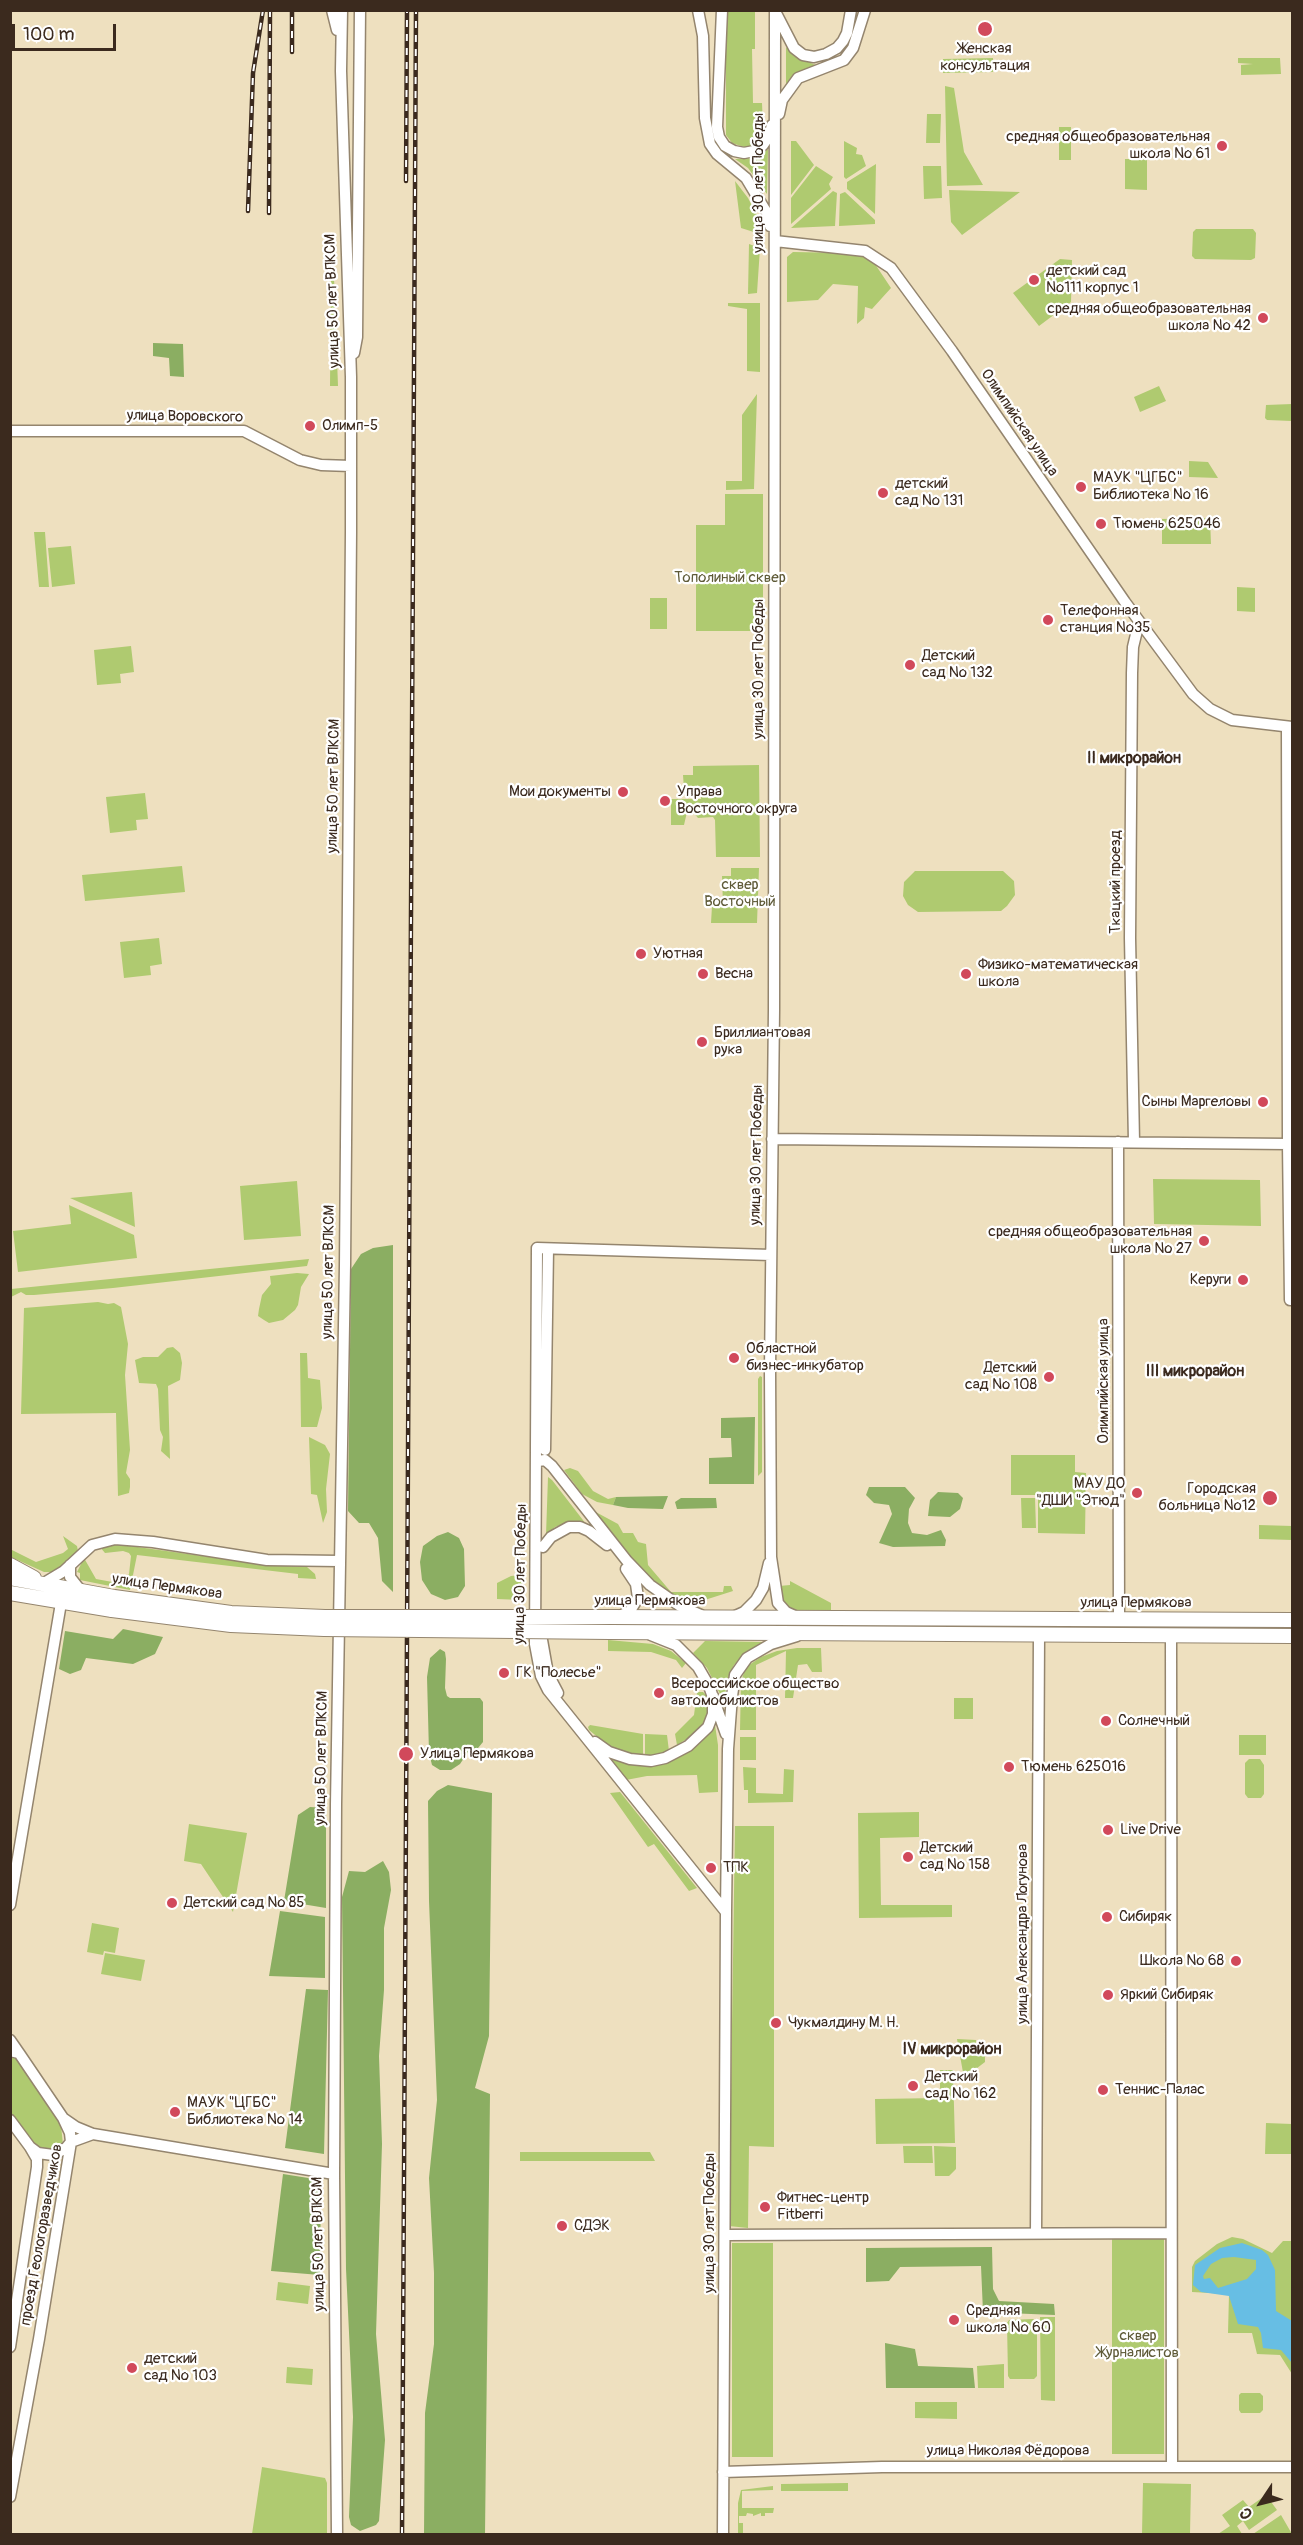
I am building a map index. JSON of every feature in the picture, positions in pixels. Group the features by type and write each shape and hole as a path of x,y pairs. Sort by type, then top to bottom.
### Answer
{"main road":[{"path":"10,1565 44,1583"},
{"name":"улица Пермякова","path":"10,1578 81,1590 113,1603 231,1626 610,1632 1293,1636"},
{"name":"улица Пермякова","path":"10,1593 61,1603 113,1603 313,1616 1293,1620"},
{"path":"10,1600 34,1598"}],"street":[{"path":"332,10 340,50"},
{"name":"улица 50 лет ВЛКСМ","path":"337,2535 334,2174 339,1561 345,1264 351,466 351,377 340,50 342,10"},
{"path":"698,10 703,36 705,118 710,144 717,154 746,177 767,213 775,241"},
{"path":"722,10 717,127 719,137 725,146 734,151 744,153 754,151 763,145 774,118"},
{"path":"775,10 794,48 803,55 814,57 837,48 847,33 851,10"},
{"name":"улица 30 лет Победы","path":"771,1557 775,10"},
{"path":"775,132 782,100 789,88 798,78 844,60 854,48 865,10"},
{"path":"351,377 357,337 359,14"},
{"name":"Олимпийская улица","path":"775,241 865,251 891,268 952,351 1139,622 1193,694 1210,709 1232,720 1290,727"},
{"name":"улица Воровского","path":"10,431 244,431 300,460 321,465 351,466"},
{"name":"Ткацкий проезд","path":"1134,1142 1131,938 1132,673 1133,647 1139,622"},
{"path":"1290,727 1288,1144 1290,1300 1293,1300"},
{"path":"772,1138 1288,1144"},
{"name":"Олимпийская улица","path":"1118,1142 1119,1619"},
{"name":"улица 30 лет Победы","path":"726,1912 544,1684 537,1660 535,1644 541,1460 543,1249 771,1255"},
{"path":"541,1460 633,1578 638,1591 635,1605 630,1611 614,1617"},
{"path":"541,1460 552,1466 627,1561 650,1585 680,1606 710,1618"},
{"name":"улица 30 лет Победы","path":"541,1460 542,1644 551,1682 576,1724"},
{"path":"543,1547 551,1537 569,1527 580,1527 605,1542"},
{"path":"44,1583 70,1565 92,1545 115,1539 267,1560 339,1561"},
{"path":"729,1618 744,1612 756,1600 763,1588 771,1557"},
{"path":"771,1557 778,1603 790,1615 803,1618"},
{"path":"70,1565 70,1577 81,1590"},
{"path":"10,1905 61,1603"},
{"path":"639,1632 661,1638 688,1655 704,1675 721,1717 728,1749"},
{"path":"728,1749 733,1688 738,1669 747,1658 771,1644 812,1633"},
{"name":"улица Александра Логунова","path":"1036,2233 1039,1635"},
{"path":"1171,1636 1172,2467"},
{"path":"576,1724 598,1745 620,1756 641,1761 661,1760 683,1749 705,1731 713,1714 713,1696"},
{"name":"улица 30 лет Победы","path":"723,2535 728,1749"},
{"path":"10,2040 15,2052 63,2118 70,2133 70,2142 66,2148 53,2155 38,2153 30,2147 10,2120"},
{"name":"проезд Геологоразведчиков","path":"63,2118 76,2127 93,2134 334,2174"},
{"name":"проезд Геологоразведчиков","path":"10,2497 38,2348 70,2142 93,2134"},
{"name":"проезд Геологоразведчиков","path":"10,2346 37,2167 37,2159 30,2147"},
{"path":"725,2235 1171,2233"},
{"name":"улица Николая Фёдорова","path":"723,2472 893,2466 1293,2467"}],"green space":[{"path":"726,11 755,11 755,49 752,49 753,103 762,103 763,127 760,138 754,146 747,148 732,143 726,135"},
{"path":"786,47 794,56 818,66 793,75 786,84"},
{"path":"993,58 993,72 943,73 943,59"},
{"path":"1238,58 1280,58 1281,74 1241,75 1241,65 1253,64 1238,63"},
{"path":"945,86 954,88 964,152 983,185 947,186"},
{"path":"927,114 941,114 940,143 926,143"},
{"path":"1059,127 1071,127 1071,160 1059,160"},
{"path":"791,141 796,141 814,165 791,195"},
{"path":"844,141 857,148 856,154 862,155 866,166 846,179 844,177"},
{"path":"768,149 767,194 748,168 735,159 757,158"},
{"path":"1125,159 1147,159 1147,190 1125,189"},
{"path":"876,164 875,214 847,189 847,182"},
{"path":"816,166 833,177 829,184 831,189 791,224 791,198"},
{"path":"923,166 941,166 942,198 924,199"},
{"path":"735,181 757,215 757,233 741,228"},
{"path":"949,190 1020,192 962,235 951,222"},
{"path":"833,191 837,193 835,226 791,228"},
{"path":"845,192 875,220 875,224 839,226 840,194"},
{"path":"1196,229 1253,229 1256,233 1255,258 1251,260 1195,259 1192,256 1193,232"},
{"path":"749,244 760,248 757,293 748,294"},
{"path":"793,252 848,253 863,257 875,264 891,288 872,309 865,307 864,318 857,324 858,286 833,284 818,300 787,302 787,257"},
{"path":"1060,259 1072,260 1071,302 1039,326 1013,293"},
{"path":"334,278 338,386 330,386 331,279"},
{"path":"728,303 760,303 760,372 747,371 747,309 728,306"},
{"path":"153,343 183,344 184,377 170,376 169,358 153,356"},
{"path":"1159,386 1166,401 1140,412 1134,397"},
{"path":"757,394 754,489 726,490 726,481 742,481 742,415"},
{"path":"1292,404 1292,421 1265,418 1266,405"},
{"path":"1189,461 1208,462 1218,478 1189,477"},
{"name":"Тополиный сквер","path":"725,494 763,494 763,631 696,631 696,525 725,525"},
{"path":"1210,518 1211,544 1162,544 1162,519"},
{"path":"34,532 45,532 49,587 39,587"},
{"path":"71,546 75,584 52,587 48,548"},
{"path":"1237,587 1255,588 1255,612 1237,611"},
{"path":"650,598 667,598 667,629 650,629"},
{"path":"131,646 134,672 120,674 121,683 97,685 94,650"},
{"name":"сквер Восточный","path":"759,765 760,857 716,857 713,817 698,818 693,812 687,812 684,825 671,825 671,799 701,799 700,788 684,789 683,775 693,775 693,766"},
{"path":"145,793 148,819 136,820 137,830 110,833 106,797"},
{"path":"182,866 185,892 85,901 82,875"},
{"name":"сквер Восточный","path":"731,868 759,868 757,923 711,923 712,906 723,905 722,876 731,876"},
{"path":"915,871 1003,871 1014,881 1015,895 1001,911 918,912 908,905 903,896 904,882"},
{"path":"159,938 162,964 150,966 151,975 124,978 120,942"},
{"path":"1153,1179 1260,1180 1261,1226 1154,1224"},
{"path":"297,1181 301,1236 244,1240 240,1186"},
{"path":"132,1192 135,1227 70,1198"},
{"path":"69,1205 134,1235 137,1258 18,1272 13,1231 71,1224"},
{"path":"393,1245 393,1592 382,1581 378,1538 369,1523 359,1523 348,1511 351,1269 361,1254 373,1248"},
{"path":"309,1259 307,1266 113,1288 34,1295 21,1292 11,1297 11,1289"},
{"path":"309,1274 301,1287 295,1310 283,1320 269,1323 258,1316 262,1295 271,1284 270,1276"},
{"path":"98,1302 114,1303 121,1307 128,1344 125,1375 130,1450 126,1473 130,1479 130,1487 129,1493 118,1496 116,1413 21,1414 24,1308"},
{"path":"173,1347 180,1353 182,1363 180,1380 168,1386 170,1459 161,1451 163,1437 160,1430 158,1389 156,1384 139,1383 135,1360 143,1357 158,1357 167,1348"},
{"path":"300,1353 307,1353 308,1378 320,1380 322,1408 317,1427 301,1427"},
{"path":"762,1377 762,1472 758,1476 758,1379"},
{"path":"755,1417 754,1484 709,1484 709,1458 732,1457 731,1438 721,1438 721,1418"},
{"path":"309,1437 325,1445 330,1454 326,1489 327,1512 323,1523 317,1495 311,1494"},
{"path":"1011,1455 1075,1455 1075,1472 1086,1473 1085,1534 1038,1533 1038,1495 1011,1495"},
{"path":"570,1468 578,1471 593,1491 608,1499 616,1497 613,1505 597,1502 582,1494 564,1470"},
{"path":"548,1477 586,1524 566,1523 555,1527 546,1535"},
{"path":"869,1487 905,1487 915,1498 909,1509 908,1523 912,1533 927,1535 941,1530 946,1540 945,1546 893,1547 879,1543 892,1514 889,1505 874,1503 866,1495"},
{"path":"938,1492 958,1493 963,1498 960,1509 950,1517 928,1516 930,1500"},
{"path":"668,1496 663,1509 613,1505 616,1497"},
{"path":"681,1498 716,1498 717,1508 677,1509 675,1502"},
{"path":"1021,1498 1035,1498 1036,1528 1022,1528"},
{"path":"592,1510 618,1524 623,1533 633,1533 638,1542 646,1544 648,1565 671,1592 723,1592 724,1586 731,1586 733,1591 689,1605 681,1603 643,1575"},
{"path":"1259,1525 1292,1526 1292,1540 1259,1539"},
{"path":"448,1532 459,1538 464,1549 465,1586 458,1597 445,1600 431,1594 422,1580 420,1562 423,1546 437,1536"},
{"path":"63,1536 77,1546 78,1551 54,1572 44,1572 11,1557 10,1549 36,1562 63,1553 68,1549"},
{"path":"116,1544 267,1565 307,1567 315,1574 316,1579 298,1578 298,1574 137,1555 130,1590 80,1580 80,1573 77,1572 84,1558 96,1579 118,1583 125,1580 129,1574 131,1556 129,1553 123,1551 105,1553 100,1547"},
{"path":"522,1575 521,1600 497,1599 497,1583 511,1576"},
{"path":"790,1581 831,1603 831,1611 813,1614 794,1612 781,1603 779,1586 790,1585"},
{"path":"123,1629 163,1637 155,1654 133,1664 86,1658 81,1670 70,1674 59,1669 65,1631 113,1639"},
{"path":"608,1640 653,1644 671,1651 686,1663 682,1668 676,1660 651,1652 608,1651"},
{"path":"705,1641 762,1642 742,1656 734,1665 727,1680 725,1700 707,1668 693,1653"},
{"path":"821,1648 822,1672 812,1672 807,1664 798,1665 793,1698 785,1698 786,1651 756,1665 756,1730 740,1730 741,1681 746,1667 761,1657 777,1651"},
{"path":"440,1649 445,1652 447,1696 450,1698 480,1698 483,1702 483,1742 478,1748 468,1752 460,1764 451,1770 440,1770 432,1765 429,1753 427,1677 430,1658"},
{"path":"697,1692 703,1692 706,1695 708,1713 705,1721 693,1735 677,1745 675,1734 694,1715"},
{"path":"954,1698 973,1698 973,1719 954,1719"},
{"path":"590,1725 643,1734 643,1756 616,1750 589,1730"},
{"path":"715,1725 718,1745 718,1792 699,1793 697,1775 647,1776 626,1780 607,1756 635,1765 662,1765 696,1746"},
{"path":"645,1734 667,1735 669,1751 660,1755 645,1756"},
{"path":"1239,1735 1266,1735 1266,1755 1239,1755"},
{"path":"740,1737 756,1737 756,1760 740,1760"},
{"path":"1249,1759 1260,1759 1264,1765 1264,1794 1261,1798 1248,1798 1245,1794 1245,1763"},
{"path":"743,1767 756,1768 756,1793 783,1794 784,1769 794,1770 793,1802 748,1803 748,1790 744,1790"},
{"path":"448,1785 492,1793 489,2036 475,2088 490,2094 485,2534 424,2534 425,2413 434,2344 434,2273 429,2178 437,2100 429,1901 428,1801 437,1791"},
{"path":"620,1792 697,1888 689,1891 654,1844 648,1847 610,1793"},
{"path":"310,1807 326,1808 326,1908 284,1901 298,1815"},
{"path":"919,1812 919,1837 880,1838 881,1905 952,1905 952,1917 859,1918 858,1813"},
{"path":"189,1824 247,1833 233,1912 201,1864 184,1861"},
{"path":"735,1826 774,1826 774,2147 749,2146 748,2228 729,2226"},
{"path":"383,1861 389,1872 391,1890 384,1928 384,1990 379,2056 382,2144 376,2334 385,2440 379,2521 376,2525 360,2531 351,2525 349,2517 353,2417 346,2269 342,1897 349,1871 365,1872"},
{"path":"280,1911 325,1917 325,1978 269,1976"},
{"path":"92,1923 119,1928 115,1953 104,1951 103,1955 87,1952"},
{"path":"105,1953 145,1960 141,1981 101,1974"},
{"path":"306,1989 328,1990 324,2154 285,2148"},
{"path":"957,2039 976,2040 976,2054 985,2055 985,2062 964,2078"},
{"path":"11,2055 15,2057 61,2125 63,2145 54,2151 43,2150 33,2144 11,2115"},
{"path":"940,2070 953,2070 955,2143 876,2144 875,2099 940,2098"},
{"path":"1266,2123 1292,2124 1292,2154 1265,2154"},
{"path":"903,2146 932,2146 933,2163 904,2163"},
{"path":"934,2146 956,2147 956,2169 949,2176 935,2176"},
{"path":"520,2152 650,2152 655,2161 520,2161"},
{"path":"283,2174 321,2180 320,2275 271,2271"},
{"name":"сквер Журналистов","path":"1112,2236 1164,2236 1164,2454 1112,2454"},
{"path":"1232,2237 1243,2239 1272,2253 1283,2241 1292,2241 1292,2374 1280,2355 1257,2354 1252,2333 1228,2333 1229,2294 1192,2292 1192,2267 1195,2261 1217,2244"},
{"path":"732,2243 773,2243 773,2457 732,2457"},
{"path":"992,2247 993,2289 999,2301 1054,2304 1055,2315 983,2312 981,2266 900,2267 889,2281 866,2282 866,2248"},
{"path":"278,2282 310,2286 308,2304 276,2300"},
{"path":"1040,2317 1055,2317 1055,2401 1041,2400"},
{"path":"1033,2319 1037,2322 1037,2376 1034,2379 1010,2379 1008,2376 1007,2323 1009,2320"},
{"path":"885,2343 915,2349 918,2366 973,2368 975,2388 886,2388"},
{"path":"1004,2364 1004,2388 978,2388 977,2366"},
{"path":"287,2367 313,2369 312,2385 286,2383"},
{"path":"1241,2393 1260,2393 1263,2396 1263,2410 1260,2413 1241,2413 1239,2395"},
{"path":"915,2402 957,2402 957,2419 915,2418"},
{"path":"262,2467 325,2478 327,2483 327,2534 252,2534"},
{"path":"848,2483 848,2491 781,2491 781,2484"},
{"path":"1143,2483 1191,2484 1190,2534 1142,2534"},
{"path":"773,2486 773,2490 742,2491 742,2508 774,2508 773,2513 765,2513 765,2516 761,2516 761,2513 753,2516 747,2513 746,2516 739,2516 739,2523 743,2523 743,2533 738,2534 738,2503 741,2490"},
{"path":"1266,2495 1277,2510 1249,2530 1243,2521 1237,2526 1242,2534 1218,2534 1230,2526 1222,2515 1243,2500 1249,2507"},
{"path":"1281,2515 1292,2534 1253,2534"}],"water":[{"path":"1242,2243 1262,2250 1268,2255 1275,2270 1276,2311 1292,2321 1292,2363 1281,2350 1263,2348 1258,2327 1238,2324 1229,2296 1201,2292 1193,2285 1195,2265 1220,2248","holes":["1222,2258 1256,2260 1256,2269 1247,2279 1218,2288 1210,2278 1204,2279 1203,2276 1211,2264"]}],"railway":[{"path":"248,211 253,73 263,10"},
{"path":"269,213 270,10"},
{"path":"292,10 292,52"},
{"path":"406,181 407,10"},
{"path":"402,2534 416,10"}],"place":[{"name":"Женская консультация","path":"985,29"},
{"name":"средняя общеобразовательная школа № 61","path":"1222,146"},
{"name":"детский сад №111 корпус 1","path":"1034,280"},
{"name":"средняя общеобразовательная школа № 42","path":"1263,318"},
{"name":"Олимп-5","path":"310,426"},
{"name":"МАУК \"ЦГБС\" Библиотека № 16","path":"1081,487"},
{"name":"детский сад № 131","path":"883,493"},
{"name":"Тюмень 625046","path":"1101,524"},
{"name":"Телефонная станция №35","path":"1048,620"},
{"name":"Детский сад № 132","path":"910,665"},
{"name":"Мои документы","path":"623,792"},
{"name":"Управа Восточного округа","path":"665,801"},
{"name":"Уютная","path":"641,954"},
{"name":"Весна","path":"703,974"},
{"name":"Физико-математическая школа","path":"966,974"},
{"name":"Бриллиантовая рука","path":"702,1042"},
{"name":"Сыны Маргеловы","path":"1263,1102"},
{"name":"средняя общеобразовательная школа № 27","path":"1204,1241"},
{"name":"Керуги","path":"1243,1280"},
{"name":"Областной бизнес-инкубатор","path":"734,1358"},
{"name":"Детский сад № 108","path":"1049,1377"},
{"name":"МАУ ДО \"ДШИ \"Этюд\"","path":"1137,1493"},
{"name":"Городская больница №12","path":"1270,1498"},
{"name":"ГК \"Полесье\"","path":"504,1673"},
{"name":"Всероссийское общество автомобилистов","path":"659,1693"},
{"name":"Солнечный","path":"1106,1721"},
{"name":"Улица Пермякова","path":"406,1754"},
{"name":"Тюмень 625016","path":"1009,1767"},
{"name":"Live Drive","path":"1108,1830"},
{"name":"Детский сад № 158","path":"908,1857"},
{"name":"ТПК","path":"711,1868"},
{"name":"Детский сад № 85","path":"172,1903"},
{"name":"Сибиряк","path":"1107,1917"},
{"name":"Школа № 68","path":"1236,1961"},
{"name":"Яркий Сибиряк","path":"1108,1995"},
{"name":"Чукмалдину М. Н.","path":"776,2023"},
{"name":"Детский сад № 162","path":"913,2086"},
{"name":"Теннис-Палас","path":"1103,2090"},
{"name":"МАУК \"ЦГБС\" Библиотека № 14","path":"175,2112"},
{"name":"Фитнес-центр Fitberri","path":"765,2207"},
{"name":"СДЭК","path":"562,2226"},
{"name":"Средняя школа № 60","path":"954,2320"},
{"name":"детский сад № 103","path":"132,2368"}],"district":[{"name":"II микрорайон","path":"1134,759"},
{"name":"III микрорайон","path":"1195,1372"},
{"name":"IV микрорайон","path":"952,2050"}]}
